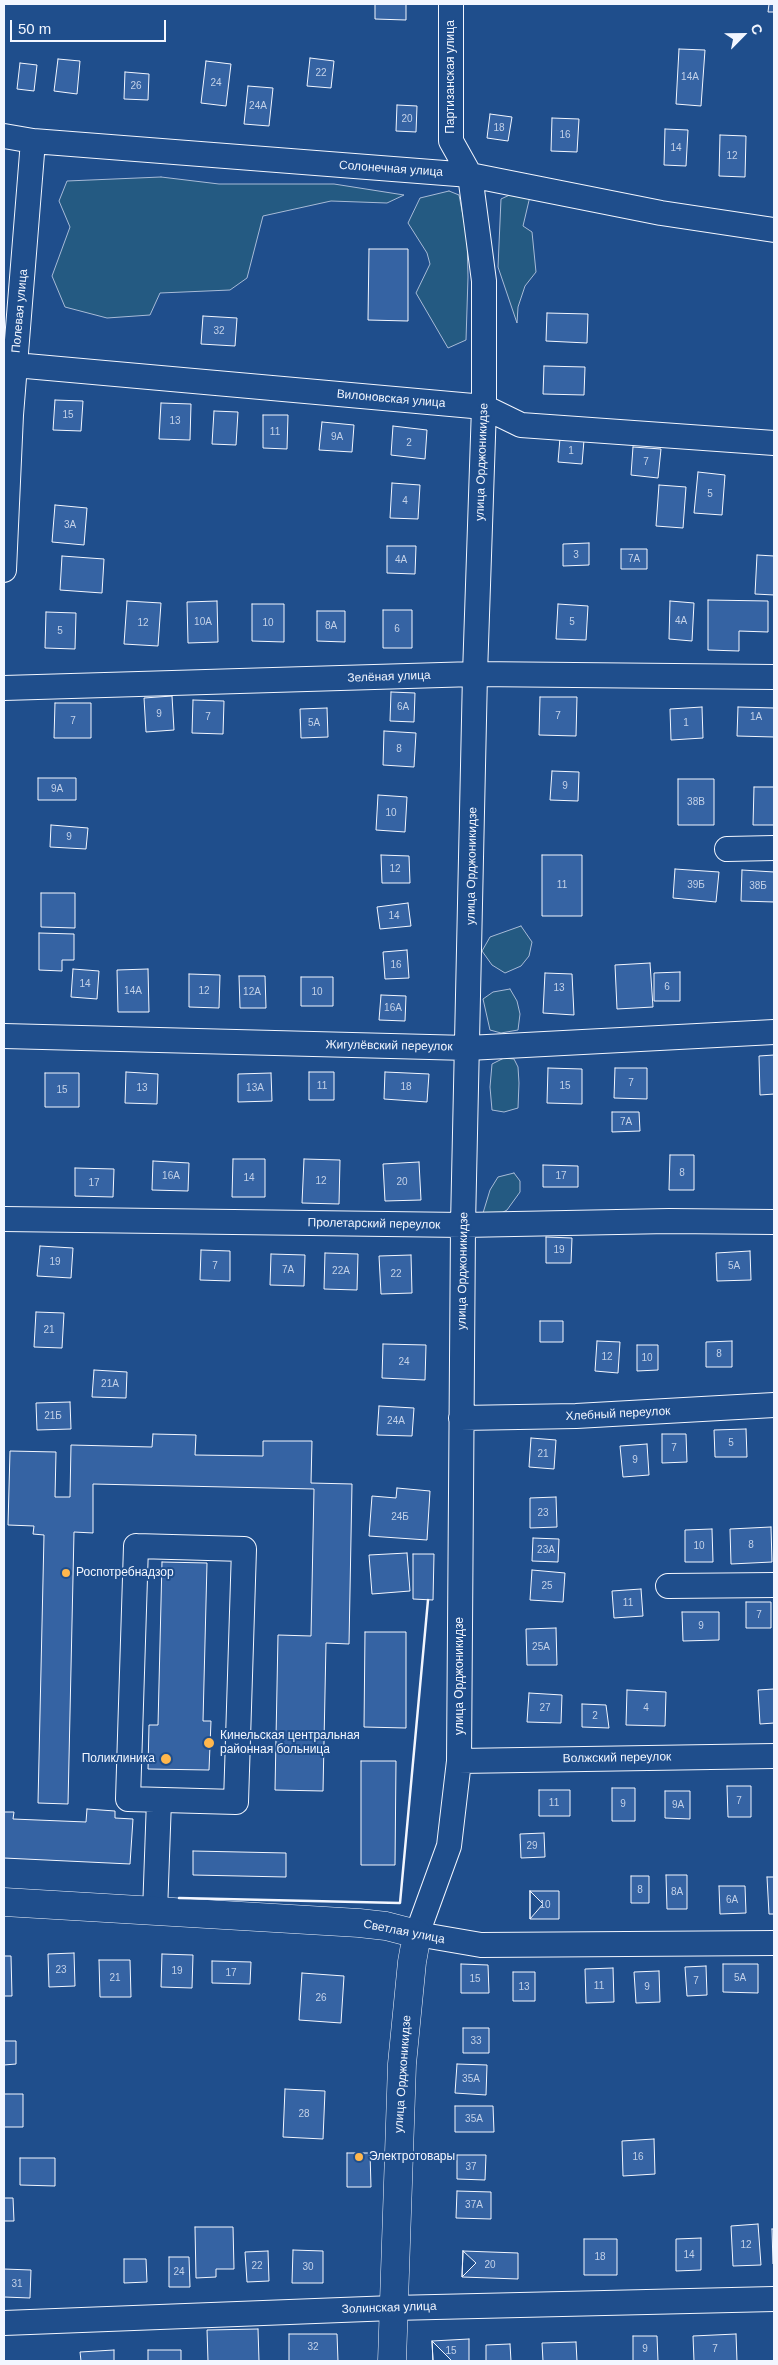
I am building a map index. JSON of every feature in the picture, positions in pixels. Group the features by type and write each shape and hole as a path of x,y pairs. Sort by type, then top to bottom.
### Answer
{"main road":[{"name":"Светлая улица","path":"4,1902 359,1923 386,1926 418,1934"},
{"name":"улица Орджоникидзе","path":"392,2361 402,2064 412,1962 418,1934"}],"street":[{"name":"Партизанская улица","path":"451,4 451,141 470,175"},
{"name":"Солонечная улица","path":"4,136 33,141 470,175 661,214 774,230"},
{"name":"Полевая улица","path":"4,570 10,365 33,141"},
{"name":"улица Орджоникидзе","path":"418,1934 449,1846 460,1760 461,1418 464,1225 475,674 484,407 484,282 470,175"},
{"name":"Вилоновская улица","path":"10,365 484,407 521,424 774,443"},
{"name":"Зелёная улица","path":"4,688 475,674 774,677"},
{"path":"727,849 774,848"},
{"name":"Жигулёвский переулок","path":"4,1036 468,1048 774,1032"},
{"name":"Пролетарский переулок","path":"4,1220 464,1225 669,1221 774,1222"},
{"name":"Хлебный переулок","path":"461,1418 576,1416 774,1405"},
{"path":"136,1546 244,1549 236,1802 159,1800 128,1799 136,1546"},
{"path":"668,1586 774,1585"},
{"name":"Волжский переулок","path":"460,1760 774,1756"},
{"path":"155,1912 159,1800"},
{"name":"Светлая улица","path":"418,1934 439,1940 481,1946 774,1943"},
{"name":"Золинская улица","path":"4,2323 393,2308 774,2299"}],"shaded area":[{"path":"161,177 219,184 334,184 404,195 387,203 331,201 263,216 247,278 230,290 160,293 150,315 107,318 65,307 52,276 70,227 59,201 67,181"},
{"path":"449,191 459,195 467,236 468,277 466,340 448,348 416,293 430,264 427,253 408,223 420,198"},
{"path":"518,191 531,192 523,226 532,232 536,272 525,286 518,307 517,323 498,267 501,199"},
{"path":"521,926 532,942 529,956 521,966 505,973 492,965 482,951 490,937"},
{"path":"510,989 517,1001 520,1014 518,1030 501,1033 490,1030 483,999 493,992"},
{"path":"504,1058 514,1059 518,1067 519,1083 518,1108 504,1112 492,1110 490,1087 492,1064"},
{"path":"514,1173 520,1181 520,1192 507,1210 492,1218 483,1213 490,1190 498,1177"}],"building":[{"path":"375,4 406,4 406,20 375,19"},
{"path":"769,4 774,4 774,12 768,12"},
{"path":"679,49 705,50 701,106 676,104"},
{"path":"310,58 334,61 331,88 307,86"},
{"path":"58,59 80,61 77,94 54,91"},
{"path":"206,61 231,64 226,106 201,103"},
{"path":"20,63 37,65 34,91 17,89"},
{"path":"125,72 149,74 148,100 124,99"},
{"path":"248,86 273,88 269,126 244,124"},
{"path":"397,105 417,106 416,132 396,131"},
{"path":"490,114 512,117 508,141 487,138"},
{"path":"552,118 579,119 577,152 551,151"},
{"path":"665,129 688,130 686,166 664,165"},
{"path":"720,135 746,136 745,177 719,176"},
{"path":"369,249 408,249 408,321 368,320"},
{"path":"547,313 588,314 587,343 546,341"},
{"path":"203,316 237,318 235,346 201,344"},
{"path":"544,366 585,367 584,395 543,394"},
{"path":"55,400 83,401 81,431 53,430"},
{"path":"161,403 191,404 190,440 159,439"},
{"path":"214,411 238,412 236,445 212,444"},
{"path":"263,415 288,415 287,449 263,448"},
{"path":"322,422 354,425 352,452 319,450"},
{"path":"393,426 427,430 425,459 391,455"},
{"path":"560,438 584,440 582,464 558,462"},
{"path":"633,447 661,449 658,478 631,475"},
{"path":"698,472 725,475 722,515 694,513"},
{"path":"392,483 420,485 418,519 390,518"},
{"path":"659,485 686,487 683,528 656,526"},
{"path":"55,505 87,508 84,545 52,542"},
{"path":"589,543 589,565 563,566 563,544"},
{"path":"387,546 416,546 415,574 387,573"},
{"path":"621,549 647,549 647,569 621,569"},
{"path":"757,555 774,556 774,595 755,594"},
{"path":"62,556 104,559 102,593 60,590"},
{"path":"708,600 768,601 768,632 739,631 739,651 708,650"},
{"path":"127,601 161,603 158,646 124,644"},
{"path":"217,601 218,642 188,643 187,602"},
{"path":"670,601 694,603 692,641 669,639"},
{"path":"252,604 284,604 284,642 252,641"},
{"path":"558,604 588,606 586,640 556,639"},
{"path":"383,610 412,610 412,648 383,648"},
{"path":"317,611 345,611 345,642 317,641"},
{"path":"46,612 76,613 75,649 45,648"},
{"path":"391,692 415,693 414,722 390,721"},
{"path":"172,696 174,730 146,732 144,698"},
{"path":"540,697 577,697 576,736 539,735"},
{"path":"193,700 224,701 223,734 192,733"},
{"path":"55,703 91,703 91,738 54,738"},
{"path":"702,707 703,738 671,740 670,709"},
{"path":"738,707 774,708 774,737 737,736"},
{"path":"327,708 328,737 301,738 300,709"},
{"path":"384,731 416,733 414,767 383,765"},
{"path":"552,771 579,772 578,801 550,800"},
{"path":"38,778 76,778 76,800 38,800"},
{"path":"678,779 714,779 714,825 678,825"},
{"path":"754,787 774,787 774,825 753,825"},
{"path":"378,795 407,797 405,832 376,830"},
{"path":"51,825 88,828 86,849 50,847"},
{"path":"381,855 409,856 410,883 382,883"},
{"path":"542,855 582,855 582,916 542,916"},
{"path":"675,869 719,872 716,902 673,898"},
{"path":"742,870 774,872 774,902 741,901"},
{"path":"41,893 75,893 75,928 41,927"},
{"path":"408,903 411,926 380,929 377,907"},
{"path":"39,933 74,934 74,960 62,960 62,971 39,970"},
{"path":"407,950 409,978 385,979 383,952"},
{"path":"650,963 653,1007 617,1009 615,965"},
{"path":"73,969 99,971 97,999 71,997"},
{"path":"148,969 149,1012 118,1012 117,970"},
{"path":"680,972 680,1001 654,1001 654,973"},
{"path":"545,973 572,974 574,1015 543,1013"},
{"path":"189,974 220,975 219,1008 189,1007"},
{"path":"239,976 265,976 266,1008 240,1008"},
{"path":"301,977 333,977 333,1006 301,1006"},
{"path":"381,995 406,996 405,1021 379,1020"},
{"path":"774,1055 774,1094 760,1095 759,1056"},
{"path":"548,1068 582,1069 582,1104 547,1103"},
{"path":"615,1068 647,1068 647,1099 614,1098"},
{"path":"126,1072 158,1074 157,1104 125,1103"},
{"path":"309,1072 334,1072 334,1100 309,1100"},
{"path":"385,1072 429,1074 427,1102 384,1099"},
{"path":"45,1073 79,1073 79,1107 45,1107"},
{"path":"271,1073 272,1101 238,1102 238,1074"},
{"path":"612,1112 639,1112 640,1131 612,1132"},
{"path":"670,1155 694,1155 694,1190 669,1190"},
{"path":"233,1159 265,1159 265,1197 232,1197"},
{"path":"304,1159 340,1160 339,1204 302,1203"},
{"path":"153,1161 189,1163 188,1191 152,1190"},
{"path":"419,1162 421,1200 385,1201 383,1164"},
{"path":"543,1165 578,1166 578,1187 543,1187"},
{"path":"75,1168 114,1169 113,1197 75,1196"},
{"path":"546,1237 572,1238 571,1263 546,1263"},
{"path":"40,1246 73,1248 71,1278 37,1276"},
{"path":"201,1250 230,1251 230,1281 200,1280"},
{"path":"750,1251 751,1280 717,1281 716,1253"},
{"path":"325,1253 358,1254 357,1290 324,1289"},
{"path":"271,1254 305,1255 304,1286 270,1285"},
{"path":"411,1255 412,1293 381,1294 379,1256"},
{"path":"36,1312 64,1313 62,1348 34,1347"},
{"path":"540,1321 563,1321 563,1342 540,1342"},
{"path":"597,1341 620,1342 618,1373 595,1371"},
{"path":"732,1341 732,1367 706,1367 706,1342"},
{"path":"383,1344 426,1345 425,1380 382,1378"},
{"path":"637,1345 658,1345 658,1370 637,1371"},
{"path":"94,1370 127,1372 126,1398 92,1397"},
{"path":"70,1402 71,1429 37,1430 36,1403"},
{"path":"379,1406 414,1408 412,1436 377,1435"},
{"path":"746,1429 747,1457 715,1457 714,1430"},
{"path":"153,1434 196,1435 195,1455 263,1456 263,1441 312,1441 311,1483 352,1484 349,1644 326,1643 323,1791 275,1790 278,1635 311,1636 314,1489 93,1484 93,1533 74,1532 68,1804 38,1803 44,1535 33,1534 34,1526 8,1525 10,1451 56,1452 55,1497 70,1497 71,1445 152,1447"},
{"path":"662,1434 686,1434 687,1462 662,1463"},
{"path":"531,1438 556,1440 554,1469 529,1467"},
{"path":"647,1444 649,1475 623,1477 620,1446"},
{"path":"397,1488 430,1491 427,1540 369,1536 372,1496 396,1498"},
{"path":"556,1497 557,1527 530,1528 530,1498"},
{"path":"771,1527 772,1562 731,1564 730,1529"},
{"path":"712,1529 713,1562 685,1562 685,1530"},
{"path":"533,1538 559,1539 558,1562 532,1561"},
{"path":"407,1553 410,1591 372,1594 369,1555"},
{"path":"413,1554 434,1554 433,1600 413,1599"},
{"path":"162,1562 207,1563 203,1721 211,1721 209,1770 148,1769 149,1725 158,1725"},
{"path":"532,1570 565,1573 563,1602 530,1600"},
{"path":"641,1589 643,1616 614,1618 612,1591"},
{"path":"746,1602 771,1602 771,1628 746,1628"},
{"path":"682,1612 719,1612 719,1640 683,1641"},
{"path":"556,1628 557,1665 527,1665 526,1629"},
{"path":"365,1632 406,1632 406,1728 364,1727"},
{"path":"774,1689 774,1723 760,1724 758,1690"},
{"path":"627,1690 666,1692 665,1726 626,1725"},
{"path":"529,1693 562,1695 561,1723 527,1722"},
{"path":"582,1704 606,1705 609,1728 582,1727"},
{"path":"361,1761 396,1761 395,1865 361,1865"},
{"path":"727,1786 751,1786 751,1817 728,1817"},
{"path":"612,1788 635,1788 635,1821 612,1821"},
{"path":"539,1790 570,1790 570,1816 539,1816"},
{"path":"665,1791 690,1791 690,1819 665,1818"},
{"path":"87,1809 115,1811 115,1818 133,1819 130,1864 4,1858 4,1812 14,1812 13,1819 86,1822"},
{"path":"544,1833 545,1857 521,1858 520,1834"},
{"path":"193,1851 286,1853 286,1877 193,1875"},
{"path":"666,1875 687,1875 687,1909 667,1909"},
{"path":"631,1876 649,1876 649,1903 631,1903"},
{"path":"767,1877 774,1877 774,1914 769,1914"},
{"path":"719,1886 745,1886 746,1913 720,1914"},
{"path":"530,1891 559,1891 559,1919 530,1919"},
{"path":"530,1891 543,1904 530,1919"},
{"path":"74,1953 75,1986 49,1987 48,1954"},
{"path":"162,1954 193,1955 192,1988 161,1987"},
{"path":"4,1956 11,1956 12,1996 4,1996"},
{"path":"99,1960 130,1960 131,1997 100,1997"},
{"path":"212,1961 251,1962 250,1984 212,1983"},
{"path":"461,1964 488,1965 489,1993 461,1993"},
{"path":"723,1964 758,1964 758,1993 723,1992"},
{"path":"706,1966 707,1995 687,1996 685,1967"},
{"path":"613,1968 614,2002 586,2003 585,1969"},
{"path":"659,1971 660,2002 636,2003 634,1972"},
{"path":"513,1972 535,1972 535,2001 513,2001"},
{"path":"302,1973 344,1976 341,2023 299,2020"},
{"path":"463,2028 489,2028 489,2053 463,2053"},
{"path":"4,2041 16,2041 16,2064 4,2065"},
{"path":"457,2064 487,2065 486,2095 455,2093"},
{"path":"285,2089 325,2091 323,2139 283,2137"},
{"path":"4,2094 23,2094 23,2127 4,2127"},
{"path":"455,2106 493,2106 494,2132 455,2132"},
{"path":"654,2139 655,2174 623,2176 622,2141"},
{"path":"347,2153 370,2153 371,2187 347,2187"},
{"path":"457,2155 486,2155 485,2180 457,2179"},
{"path":"20,2158 55,2158 55,2186 20,2185"},
{"path":"457,2191 491,2192 491,2219 456,2218"},
{"path":"4,2198 13,2198 14,2221 4,2221"},
{"path":"758,2224 761,2265 733,2266 731,2226"},
{"path":"195,2227 233,2227 234,2269 216,2269 216,2277 196,2278"},
{"path":"772,2229 774,2229 774,2264 773,2264"},
{"path":"701,2238 701,2270 676,2271 676,2239"},
{"path":"584,2239 617,2239 617,2275 584,2275"},
{"path":"293,2250 323,2251 323,2283 292,2283"},
{"path":"268,2251 269,2281 247,2282 245,2252"},
{"path":"463,2251 518,2253 518,2279 462,2277"},
{"path":"463,2251 476,2263 462,2277"},
{"path":"169,2257 189,2257 190,2287 169,2287"},
{"path":"124,2259 146,2259 147,2282 124,2283"},
{"path":"4,2269 31,2270 30,2298 4,2297"},
{"path":"258,2329 259,2361 208,2361 207,2330"},
{"path":"289,2334 337,2334 338,2361 289,2361"},
{"path":"736,2334 737,2361 694,2361 693,2336"},
{"path":"633,2336 657,2336 658,2361 633,2361"},
{"path":"469,2339 469,2361 433,2361 432,2341"},
{"path":"432,2341 452,2361 433,2361"},
{"path":"576,2342 577,2361 543,2361 542,2343"},
{"path":"510,2344 511,2361 486,2361 486,2345"},
{"path":"114,2350 114,2361 81,2361 80,2352"},
{"path":"148,2350 181,2350 181,2361 148,2361"}],"wall":[{"path":"179,1898 400,1903 428,1600"}],"place":[{"name":"Роспотребнадзор","path":"66,1573"},
{"name":"Кинельская центральная районная больница","path":"209,1743"},
{"name":"Поликлиника","path":"166,1759"},
{"name":"Электротовары","path":"359,2157"}]}
